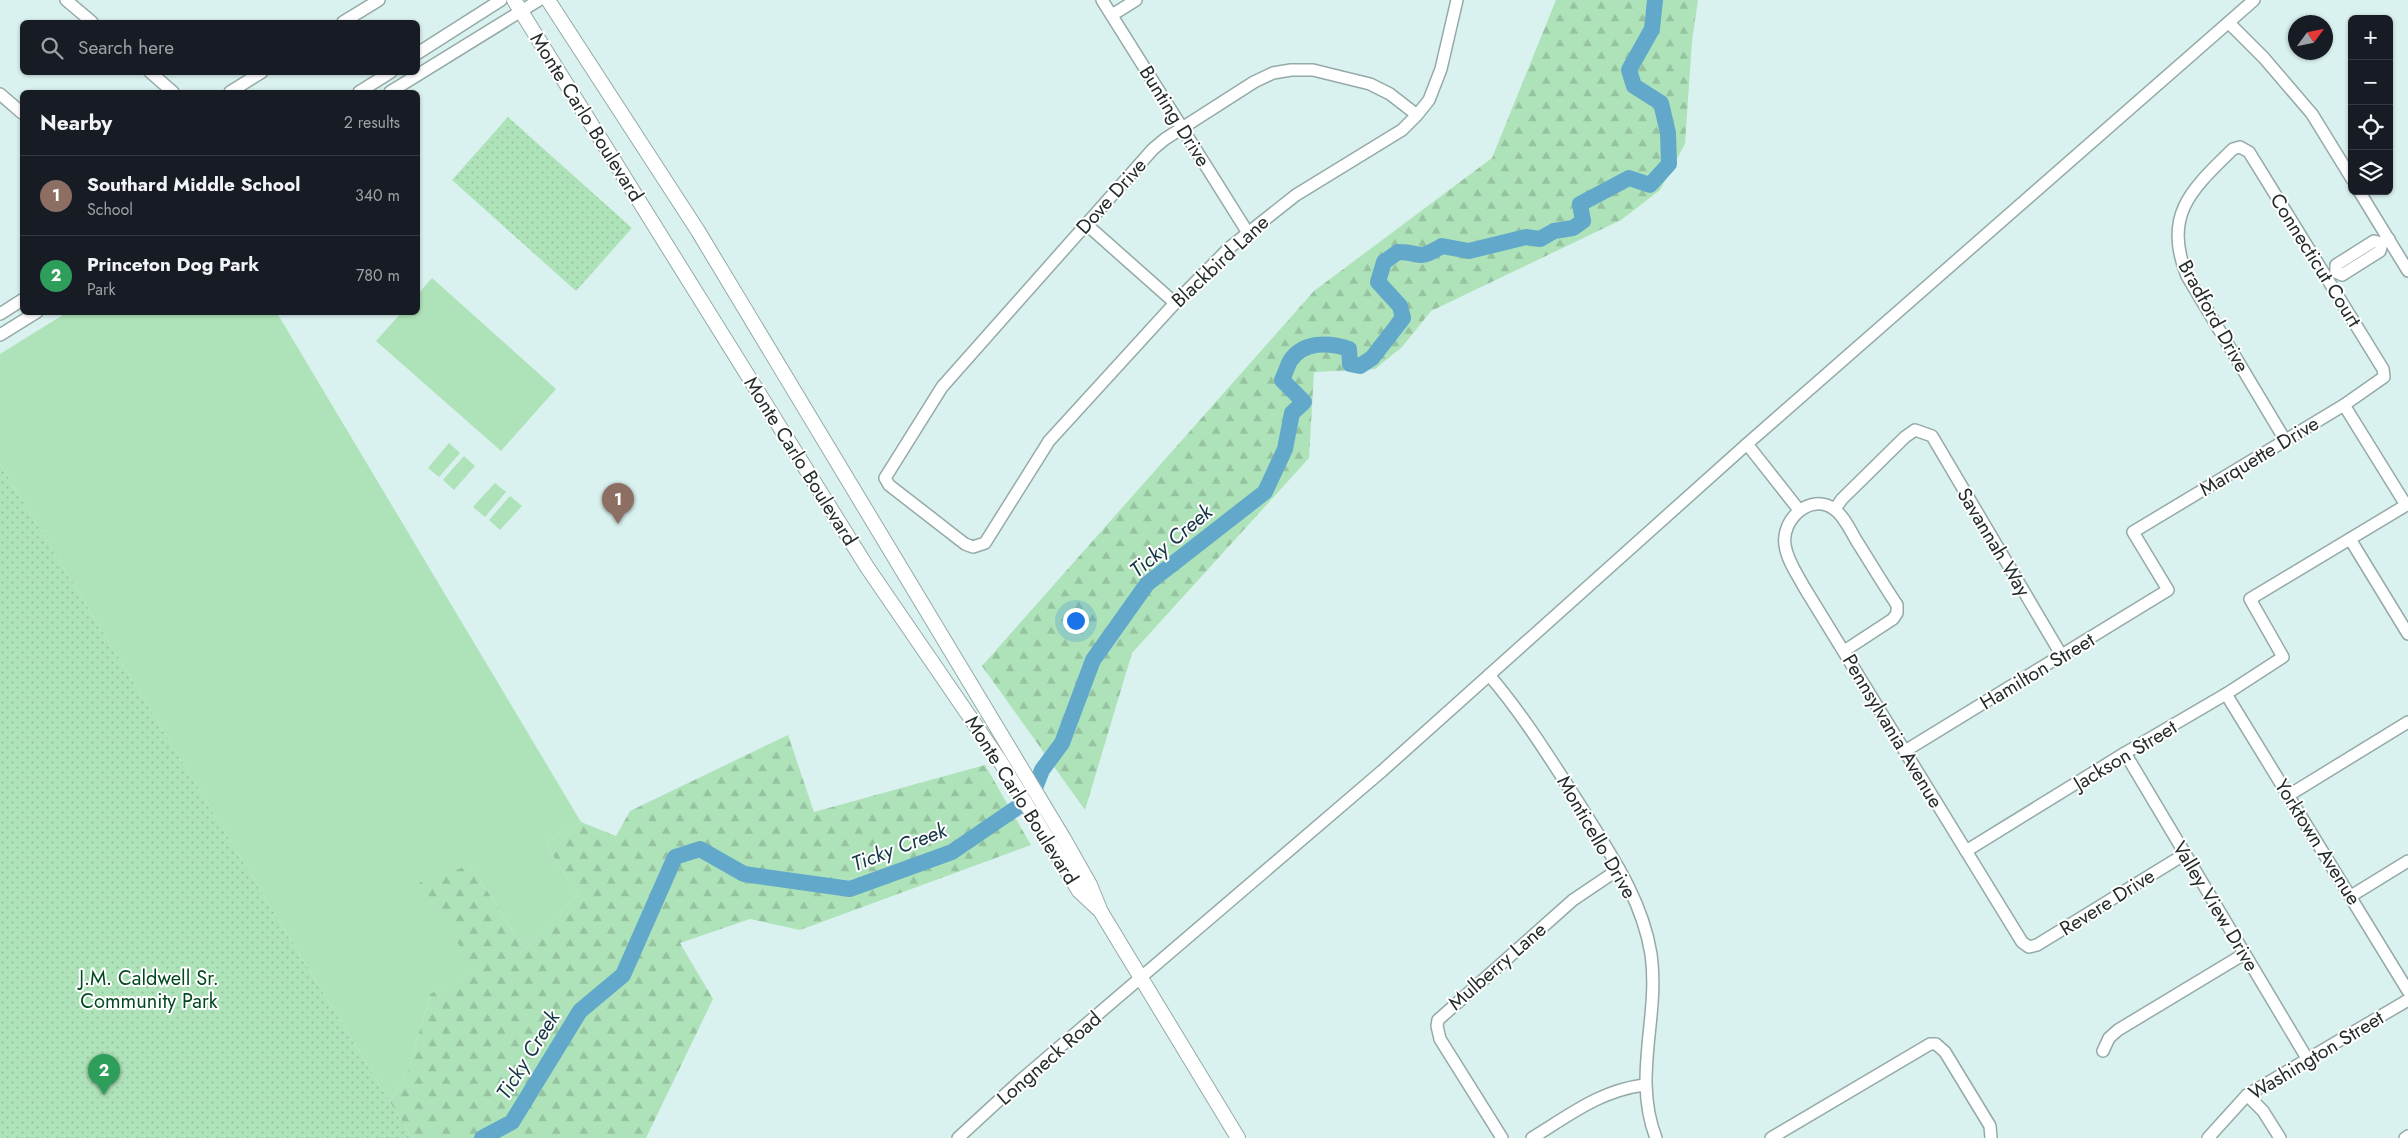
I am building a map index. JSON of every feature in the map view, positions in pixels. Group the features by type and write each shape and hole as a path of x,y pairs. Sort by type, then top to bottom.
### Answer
{"main road":[{"name":"Monte Carlo Boulevard","path":"548,0 698,231 1006,758 1053,849 1079,891 1101,912"},
{"name":"Monte Carlo Boulevard","path":"517,6 868,567 1064,839 1090,885 1101,912 1238,1138"}],"street":[{"path":"66,0 90,20"},
{"path":"345,20 379,0"},
{"path":"420,52 501,0"},
{"path":"420,72 517,6 539,0"},
{"name":"Bunting Drive","path":"1102,0 1248,232"},
{"path":"1112,15 1136,0"},
{"name":"Blackbird Lane","path":"985,543 1048,441 1175,303 1229,248 1296,195 1402,130 1417,115 1429,100 1442,69 1456,0"},
{"name":"Longneck Road","path":"958,1138 1021,1080 1142,979 1489,675 1747,444 2254,0"},
{"path":"2229,23 2264,58 2312,114 2348,172"},
{"name":"Dove Drive","path":"985,543 973,547 965,544 894,491 885,478 942,388 1153,149 1254,82 1273,73 1291,70 1313,70 1370,84 1390,94 1417,115"},
{"path":"153,75 171,90"},
{"path":"233,90 257,75"},
{"path":"362,90 386,75"},
{"path":"393,90 415,75"},
{"path":"0,94 20,111"},
{"name":"Connecticut Court","path":"2240,148 2249,152 2331,275 2383,369 2384,377"},
{"name":"Bradford Drive","path":"2240,148 2233,149 2197,184 2185,204 2179,221 2177,240 2179,258 2187,276 2285,440"},
{"path":"2361,195 2385,241 2408,271"},
{"path":"1086,224 1175,303"},
{"path":"2331,275 2336,265 2359,250 2374,241 2385,241"},
{"path":"0,314 20,301"},
{"path":"0,336 32,315"},
{"name":"Marquette Drive","path":"2168,590 2133,532 2344,405 2384,377"},
{"path":"2344,405 2407,504 2350,539 2408,634"},
{"name":"Savannah Way","path":"1835,509 1842,499 1915,430 1932,436 2062,656"},
{"path":"1747,444 1799,510 1818,504 1835,509 1846,523 1897,606 1897,613 1893,619 1844,651"},
{"name":"Pennsylvania Avenue","path":"1799,510 1791,518 1784,535 1785,546 1795,570 1966,852 2022,942 2029,947"},
{"name":"Jackson Street","path":"1966,852 2125,753 2226,694 2282,657 2250,599 2350,539"},
{"name":"Hamilton Street","path":"1905,751 2168,590"},
{"name":"Monticello Drive","path":"1489,675 1530,726 1619,869 1635,900 1651,954 1652,981 1644,1085 1656,1138"},
{"name":"Yorktown Avenue","path":"2226,694 2408,991"},
{"path":"2288,795 2408,722"},
{"name":"Valley View Drive","path":"2125,753 2308,1060"},
{"name":"Revere Drive","path":"2029,947 2037,945 2185,854"},
{"path":"2351,896 2408,861"},
{"name":"Mulberry Lane","path":"1502,1138 1440,1039 1437,1026 1438,1020 1573,900 1619,869"},
{"path":"2103,1051 2109,1038 2118,1030 2244,954"},
{"name":"Washington Street","path":"2208,1138 2247,1095 2408,1000"},
{"path":"1771,1138 1924,1046 1936,1044 1945,1052 1990,1126 1991,1138"},
{"path":"1532,1138 1598,1098 1622,1088 1644,1085"},
{"path":"2247,1095 2263,1111 2280,1138"},
{"path":"2404,1138 2408,1136"}],"green space":[{"path":"1556,0 1698,0 1692,41 1685,144 1660,190 1621,220 1431,311 1402,347 1375,369 1314,372 1309,458 1132,653 1085,810 982,666 1314,291 1492,158"},
{"path":"508,117 632,228 576,291 452,180"},
{"path":"432,278 556,389 501,451 376,341 399,315 420,315 420,292"},
{"path":"63,315 278,315 581,822 545,843 578,895 525,949 470,865 476,970 430,994 409,1068 390,1102 0,464 0,354"},
{"path":"449,443 460,453 439,477 428,468"},
{"path":"464,456 475,466 454,490 443,480"},
{"name":"J.M. Caldwell Sr. Community Park","path":"0,464 412,1138 0,1138"},
{"path":"495,483 506,492 485,517 473,507"},
{"path":"510,496 522,506 500,530 489,520"},
{"path":"788,735 814,812 985,765 1031,845 800,930 750,919 680,943 713,999 646,1138 412,1138 390,1102 409,1068 430,994 475,970 419,883 470,865 525,949 578,895 545,843 581,822 616,836 630,811"}],"waterway":[{"name":"Ticky Creek","path":"482,1138 512,1122 580,1011 623,975 675,857 700,849 744,874 850,889 952,852 1031,798 1042,770 1062,743 1093,660 1147,584 1265,492 1285,449 1292,413 1304,402 1282,380 1295,354 1317,345 1333,345 1349,349 1350,364 1360,366 1372,358 1403,318 1400,306 1378,282 1384,262 1398,252 1423,255 1442,246 1469,251 1526,237 1540,239 1554,231 1573,228 1583,221 1580,204 1629,178 1650,185 1669,164 1668,133 1661,103 1634,86 1629,70 1652,29 1655,0"}],"place":[{"name":"Southard Middle School","path":"618,524"},
{"name":"Princeton Dog Park","path":"104,1095"}]}
